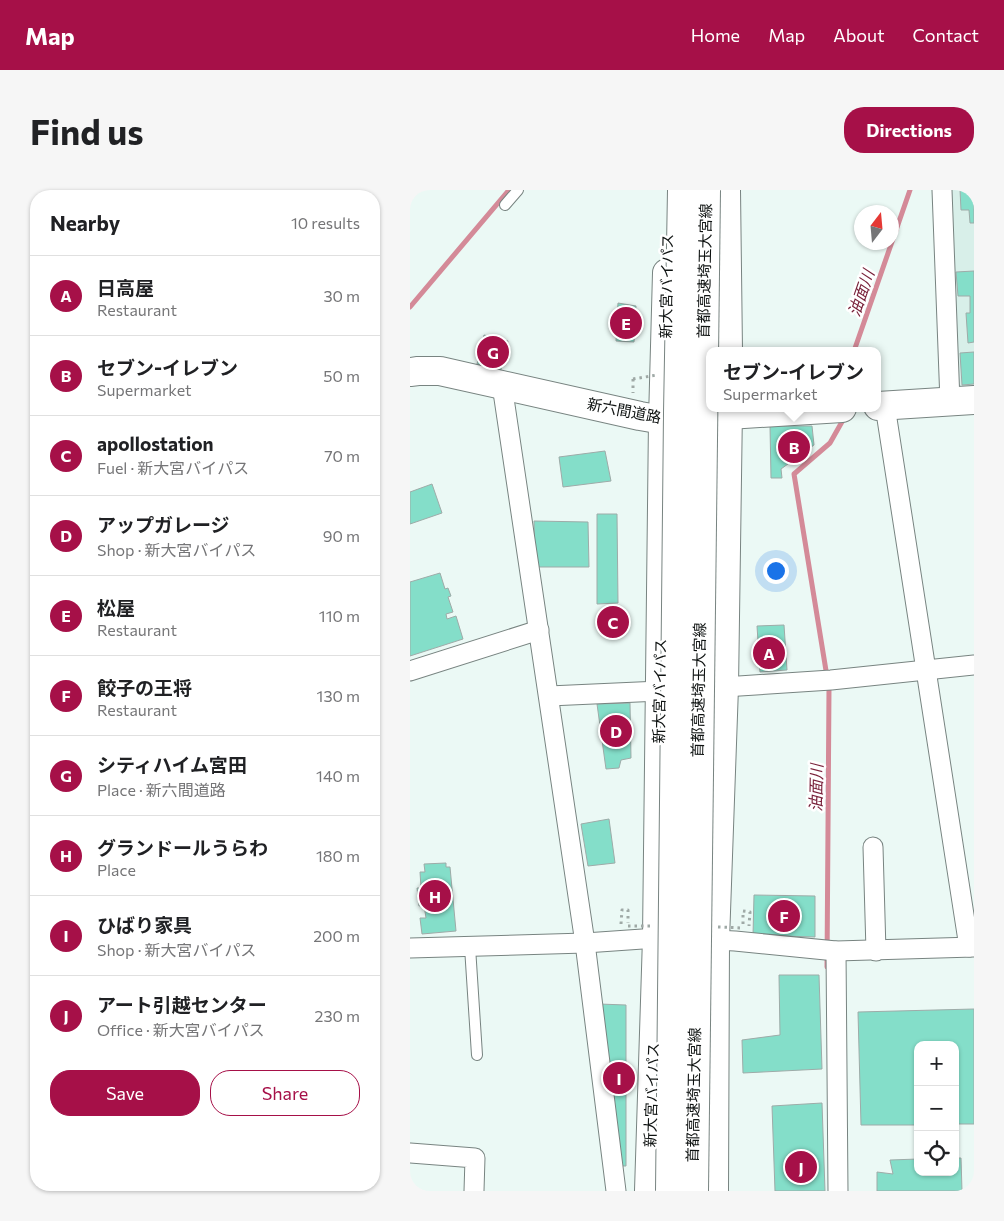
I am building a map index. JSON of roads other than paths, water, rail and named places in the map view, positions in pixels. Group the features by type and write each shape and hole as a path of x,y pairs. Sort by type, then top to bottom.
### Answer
{"main road":[{"name":"新大宮バイパス","path":"649,1191 657,938 663,420 669,190"},
{"name":"首都高速埼玉大宮線","path":"670,1191 682,190"},
{"name":"首都高速埼玉大宮線","path":"694,1191 706,190"},
{"path":"726,190 728,347"},
{"name":"新六間道路","path":"410,372 440,371 663,420 721,412"},
{"path":"881,406 962,401"},
{"path":"714,1191 716,940 724,687 728,412"}],"street":[{"path":"942,190 962,401"},
{"path":"502,385 585,943 616,1191"},
{"path":"716,940 830,951 971,947 881,406"},
{"path":"410,671 539,630"},
{"path":"724,687 828,680 974,665"},
{"path":"549,696 660,691"},
{"path":"873,846 876,951"},
{"path":"410,947 585,943 657,938"},
{"path":"830,951 838,1191"},
{"path":"410,1153 475,1158 474,1191"}],"lane":[{"path":"505,205 518,190"},
{"path":"470,947 478,1055"}],"waterway":[{"path":"410,307 509,190"},
{"name":"油面川","path":"855,347 910,190"},
{"name":"油面川","path":"827,967 829,689 794,474 830,443 844,416"}],"place":[{"name":"松屋","path":"626,323"},
{"name":"シティハイム宮田","path":"493,352"},
{"name":"セブン-イレブン","path":"794,447"},
{"name":"apollostation","path":"613,622"},
{"name":"日高屋","path":"769,653"},
{"name":"アップガレージ","path":"616,731"},
{"name":"グランドールうらわ","path":"435,896"},
{"name":"餃子の王将","path":"784,916"},
{"name":"ひばり家具","path":"619,1078"},
{"name":"アート引越センター","path":"801,1167"}]}
